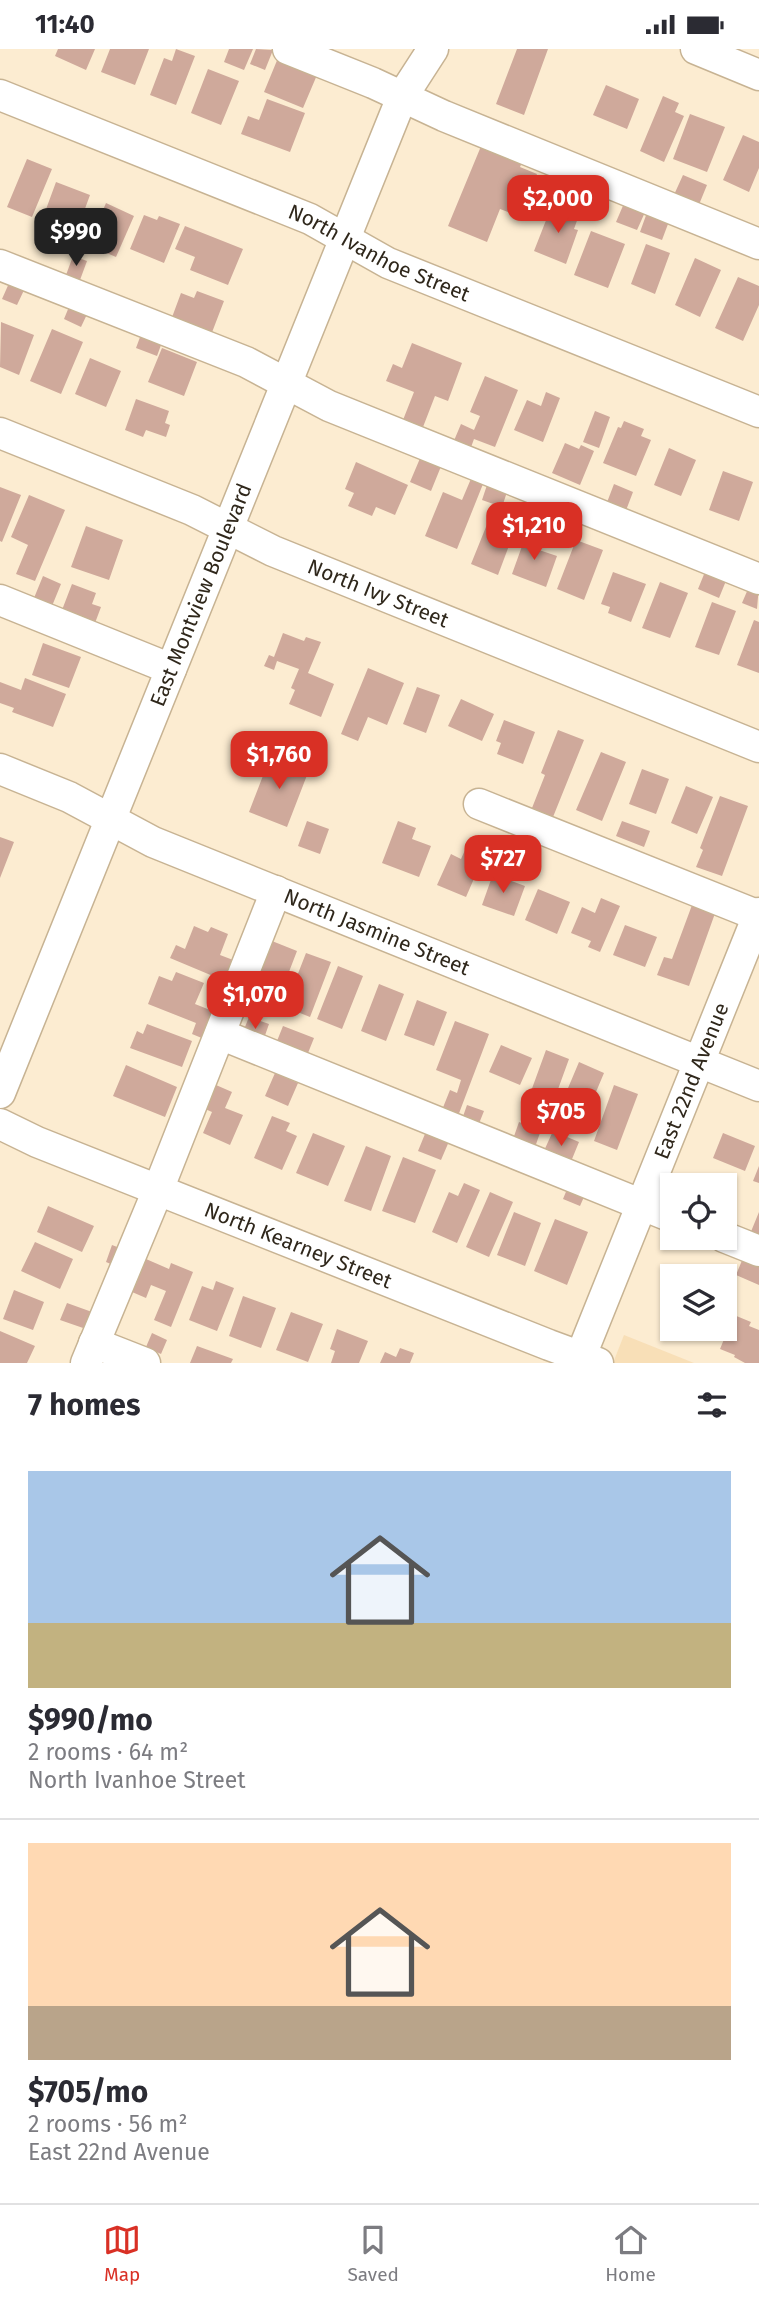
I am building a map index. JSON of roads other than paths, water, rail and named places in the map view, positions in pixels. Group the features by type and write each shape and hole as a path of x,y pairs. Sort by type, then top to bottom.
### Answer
{"street":[{"path":"288,49 446,118 759,244"},
{"name":"East Montview Boulevard","path":"402,97 411,49"},
{"name":"East Montview Boulevard","path":"0,1093 402,97 433,49"},
{"path":"695,49 759,75"},
{"name":"North Ivanhoe Street","path":"0,95 296,213 388,263 759,412"},
{"path":"0,265 246,362 329,406 759,579"},
{"name":"North Ivy Street","path":"0,433 192,510 273,551 759,747"},
{"path":"0,600 172,669"},
{"name":"North Jasmine Street","path":"0,769 69,797 153,842 759,1086"},
{"path":"478,804 759,915"},
{"path":"145,1363 90,1353 158,1190 276,891"},
{"name":"East 22nd Avenue","path":"586,1361 642,1205 759,915"},
{"path":"220,1034 660,1212"},
{"name":"North Kearney Street","path":"0,1124 31,1139 586,1361"},
{"path":"737,1242 759,1251"}]}
